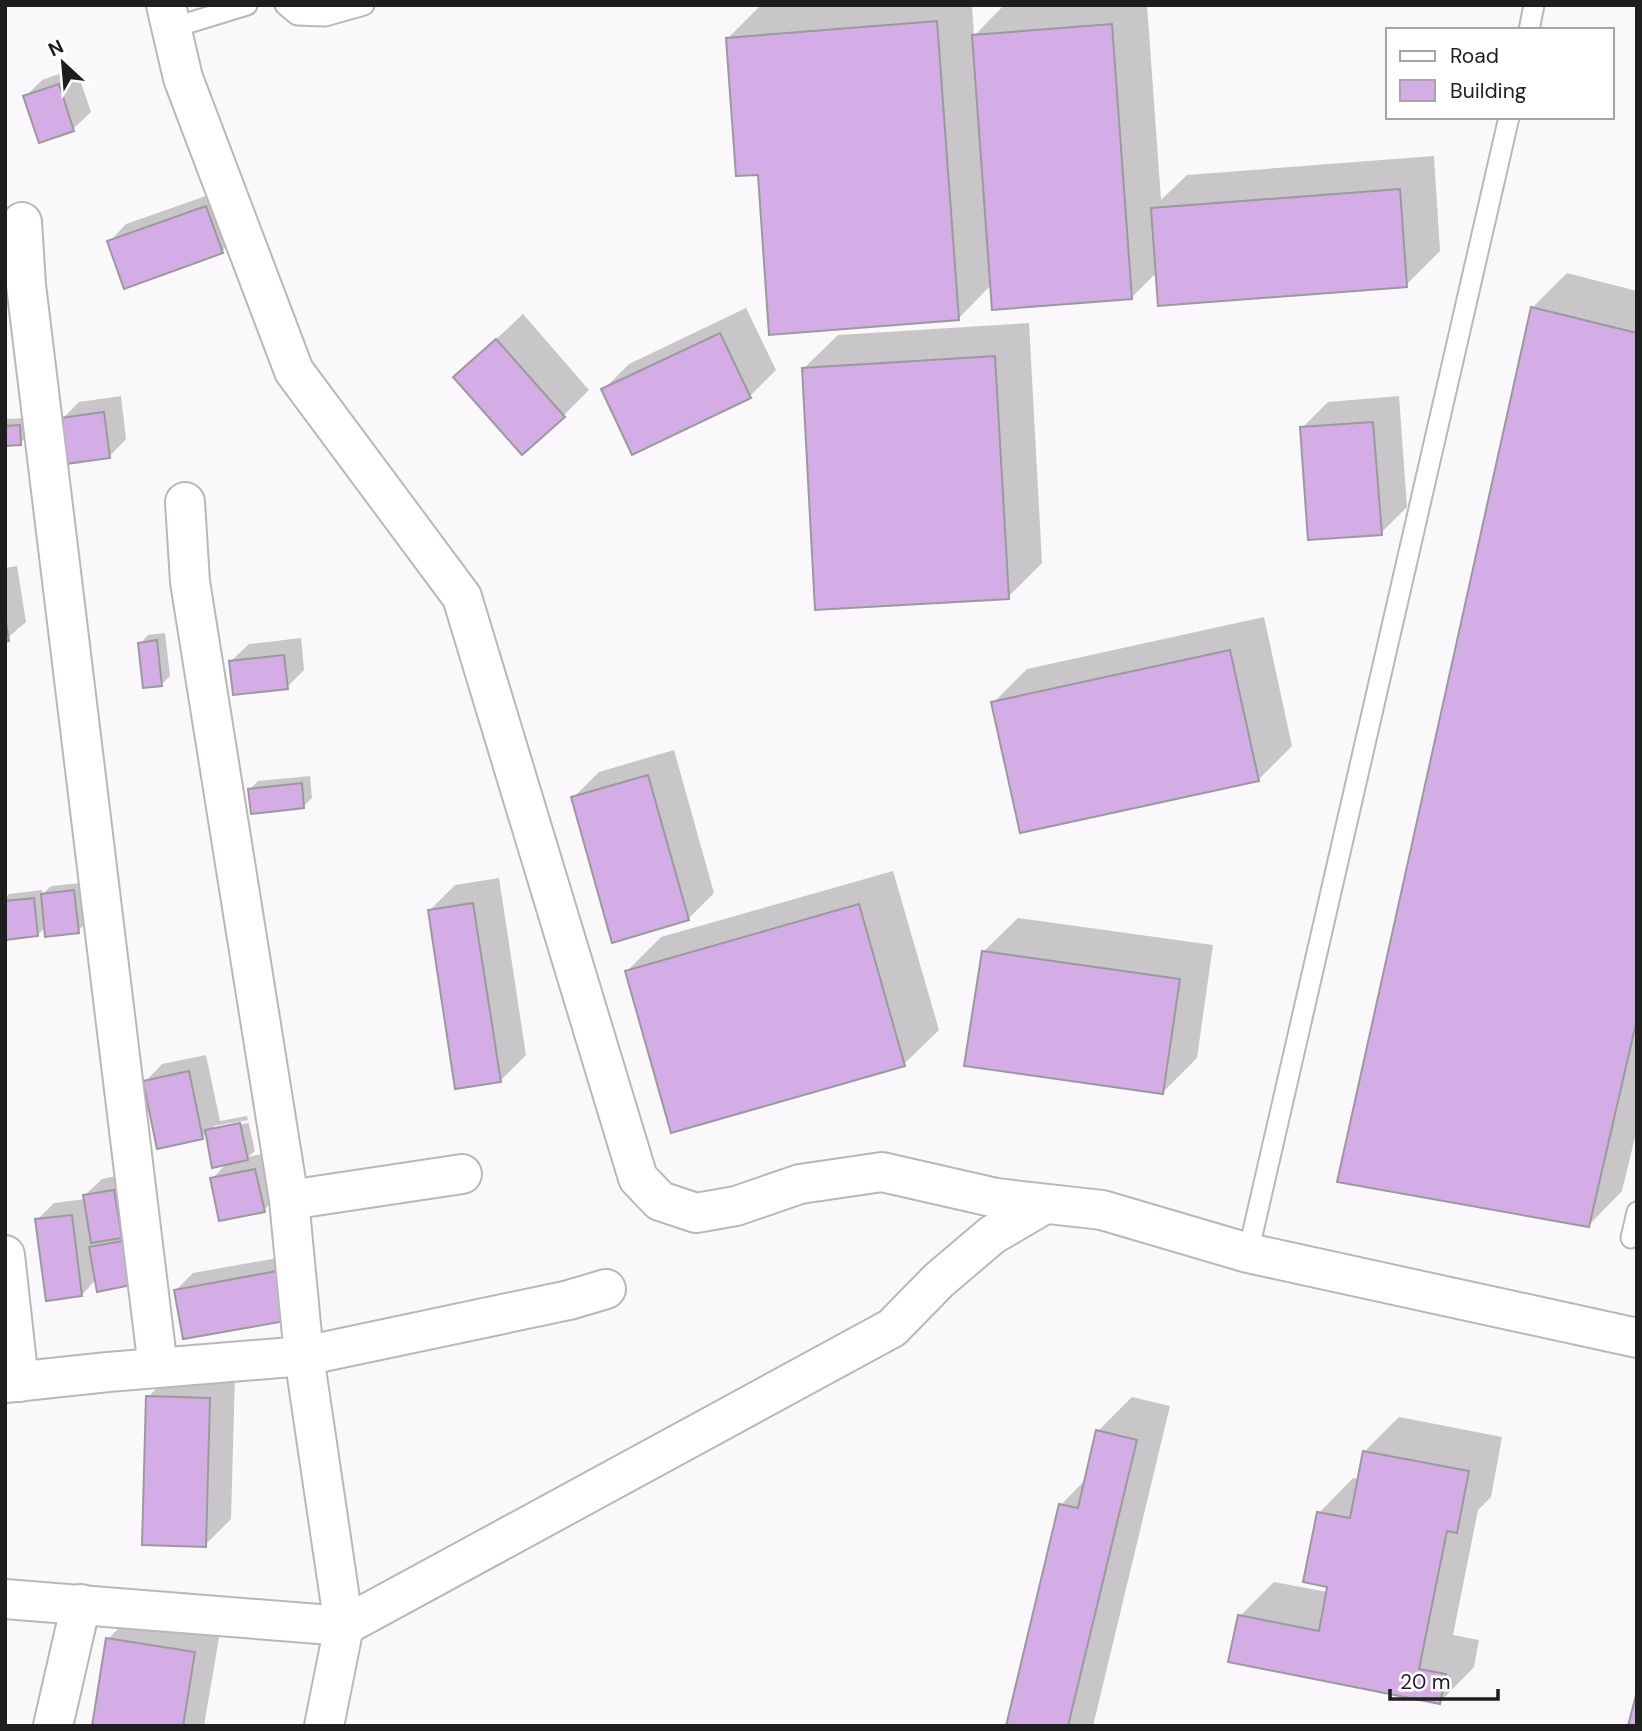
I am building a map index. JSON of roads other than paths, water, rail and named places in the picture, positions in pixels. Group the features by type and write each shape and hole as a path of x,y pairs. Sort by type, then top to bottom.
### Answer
{"street":[{"path":"169,17 183,78 294,371 462,597 638,1178 660,1200 696,1213 736,1206 800,1184 882,1172 996,1198 1102,1210 1248,1254 1637,1338"},
{"path":"22,222 26,285 158,1368"},
{"path":"185,502 190,582 289,1200 304,1356 344,1626 324,1726"},
{"path":"289,1200 462,1174"},
{"path":"5,1600 344,1626 892,1328 939,1280 992,1235 1043,1205"},
{"path":"5,1255 12,1382 304,1356 569,1300 606,1289"},
{"path":"53,1726 80,1604"}],"lane":[{"path":"169,17 247,5"},
{"path":"285,5 297,15 325,16 365,5"},
{"path":"1529,28 1534,5"},
{"path":"1248,1254 1509,119"},
{"path":"1631,1238 1637,1212"}]}
